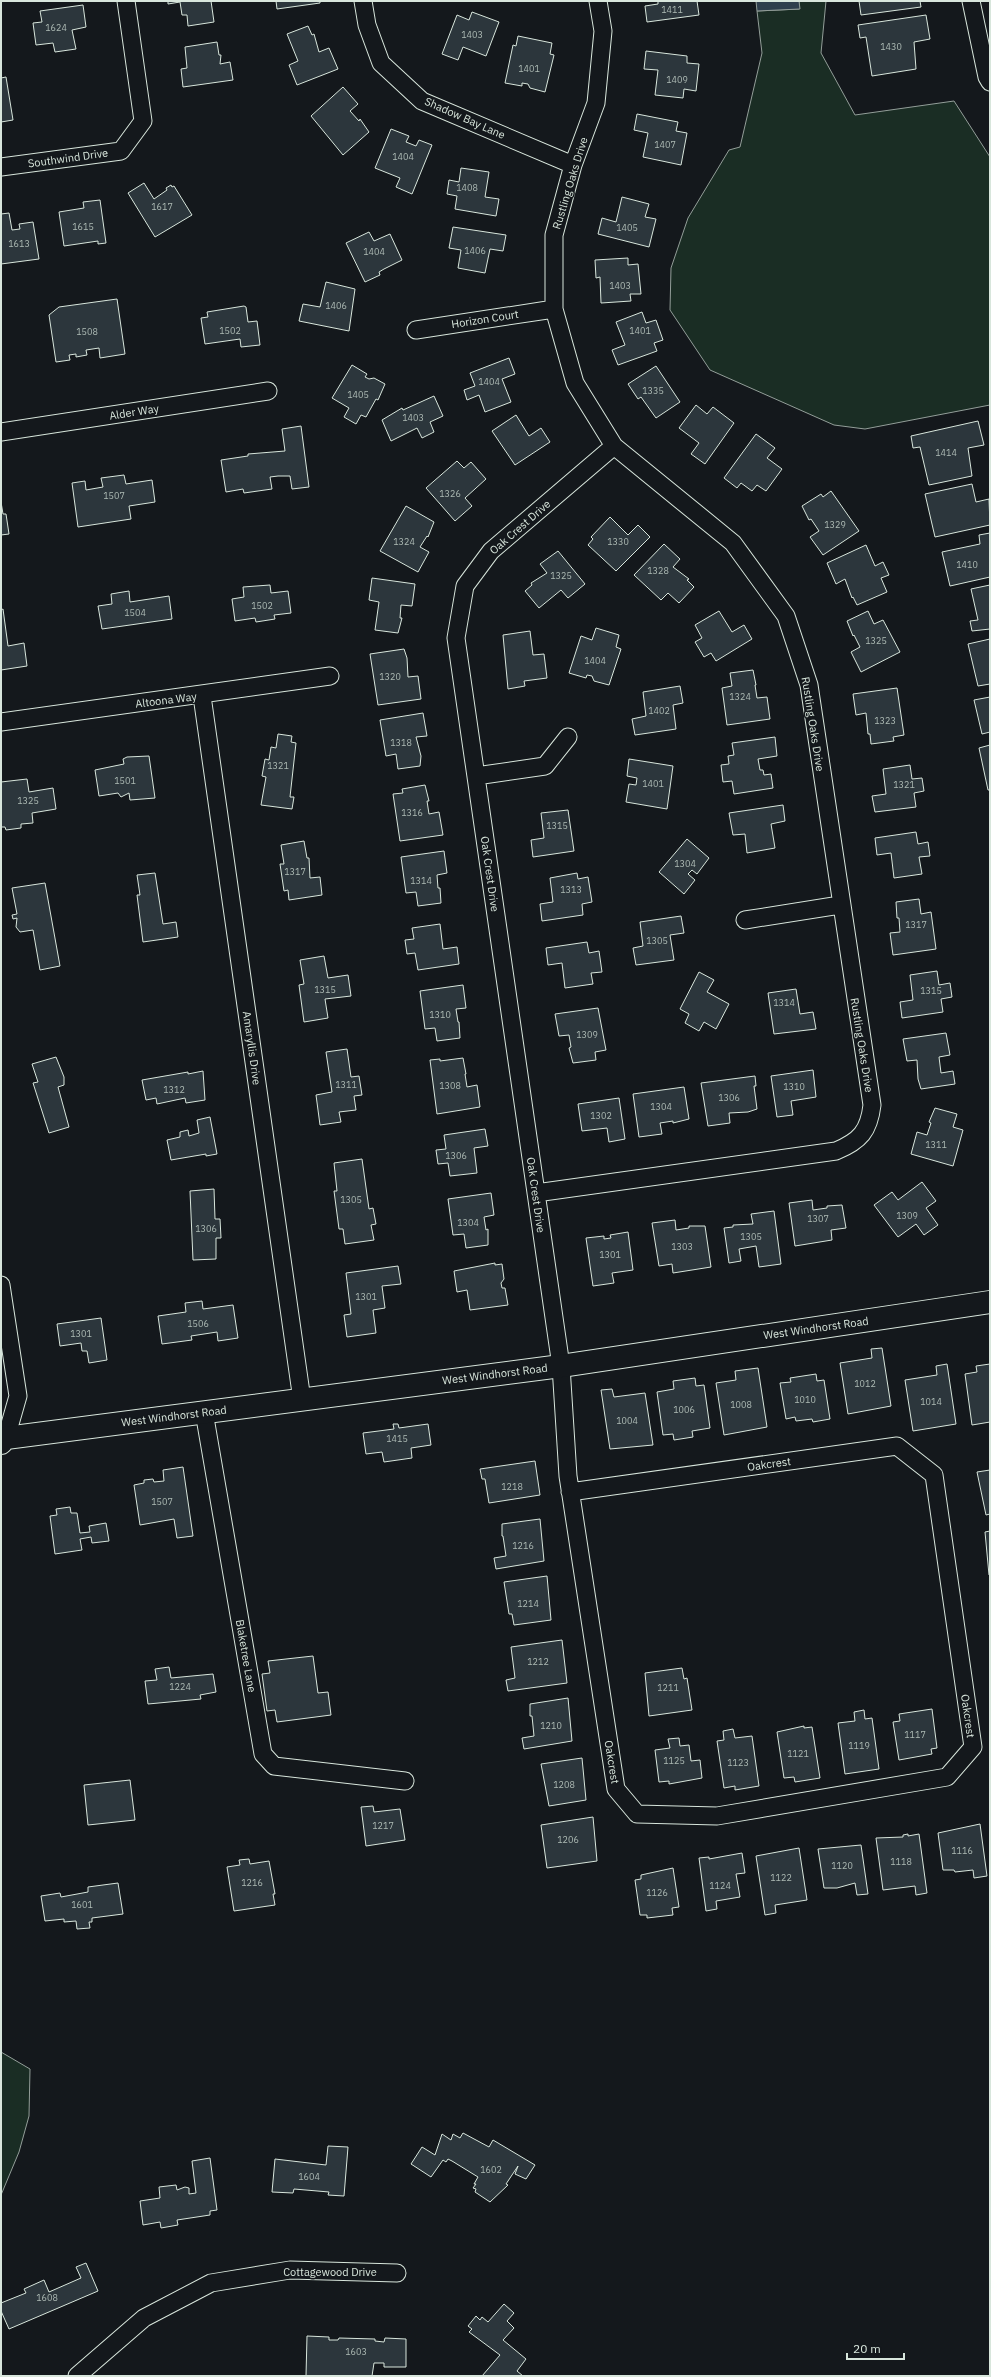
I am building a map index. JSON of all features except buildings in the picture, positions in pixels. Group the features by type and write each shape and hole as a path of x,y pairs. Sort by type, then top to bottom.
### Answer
{"street":[{"name":"Southwind Drive","path":"1,167 121,151 143,121 126,1"},
{"name":"Shadow Bay Lane","path":"363,1 367,25 381,63 422,100 573,165"},
{"name":"Rustling Oaks Drive","path":"536,1193 836,1150 852,1144 862,1134 870,1122 872,1105 840,905 808,685 786,616 733,543 614,446 575,383 554,309 554,235 573,165 596,103 603,31 598,1"},
{"path":"971,1 987,77 990,82"},
{"name":"Horizon Court","path":"416,330 554,309"},
{"name":"Alder Way","path":"1,432 268,391"},
{"name":"Oak Crest Drive","path":"561,1366 456,638 465,586 491,551 614,446"},
{"name":"Altoona Way","path":"1,722 202,696 330,676"},
{"name":"Amaryllis Drive","path":"202,696 302,1400"},
{"path":"476,776 545,766 568,738"},
{"path":"745,920 840,905"},
{"path":"1,1285 18,1396 4,1440"},
{"name":"West Windhorst Road","path":"4,1440 204,1412 561,1366 990,1302"},
{"name":"Oakcrest","path":"561,1366 570,1492 616,1789 637,1814 717,1816 947,1777 972,1747 934,1475 898,1446 570,1492"},
{"name":"Blaketree Lane","path":"204,1412 263,1754 274,1766 405,1781"},
{"name":"Cottagewood Drive","path":"77,2376 144,2318 211,2283 290,2270 398,2273"}],"green space":[{"path":"799,1 826,1 821,53 855,115 954,101 990,157 990,405 865,429 834,425 710,370 670,310 671,268 688,218 729,150 740,147 762,53 757,11 799,9"},
{"path":"1,2052 30,2069 29,2116 19,2152 1,2195"}],"water":[{"path":"756,1 799,1 800,9 757,11"}]}
